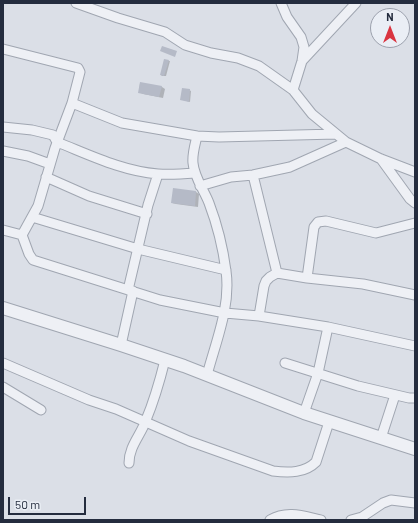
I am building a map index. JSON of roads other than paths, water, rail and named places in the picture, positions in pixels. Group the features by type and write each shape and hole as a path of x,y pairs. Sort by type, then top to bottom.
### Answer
{"street":[{"path":"76,3 118,18 165,32 185,45 238,58 259,66 293,90 312,114 346,142 381,160 415,172"},
{"path":"281,3 287,17 301,37 304,47 302,61 293,90"},
{"path":"302,61 356,3"},
{"path":"3,49 78,68 80,72 72,103 57,142 38,206 22,235 29,254 33,260 160,300 225,313 259,316 328,327 415,346"},
{"path":"72,103 122,124 197,136 219,137 336,134"},
{"path":"3,127 32,130 53,135 57,142 109,163 134,170 158,174 195,173"},
{"path":"197,136 193,150 193,164 200,186 209,203 220,239 227,279 225,313 207,375"},
{"path":"200,186 231,177 253,175 290,167 346,142"},
{"path":"3,151 22,154 50,164"},
{"path":"381,160 410,199 415,203"},
{"path":"121,344 138,249 146,214 158,174"},
{"path":"253,175 277,273"},
{"path":"46,177 89,196 146,214"},
{"path":"32,217 138,249 226,270"},
{"path":"306,278 314,227 318,222 326,221 376,233 415,223"},
{"path":"3,230 22,235"},
{"path":"259,316 266,281 277,273 306,278 363,284 415,296"},
{"path":"3,308 121,344 329,422 415,449"},
{"path":"304,413 318,373 328,327"},
{"path":"129,463 131,449 146,422 165,360"},
{"path":"3,363 189,441 274,471 287,473 307,468 316,462 329,422"},
{"path":"285,363 358,386 394,395 415,398"},
{"path":"3,387 41,410"},
{"path":"380,438 394,395"},
{"path":"351,520 362,517 383,503 391,500 415,503"},
{"path":"270,520 289,514 321,520"}]}
